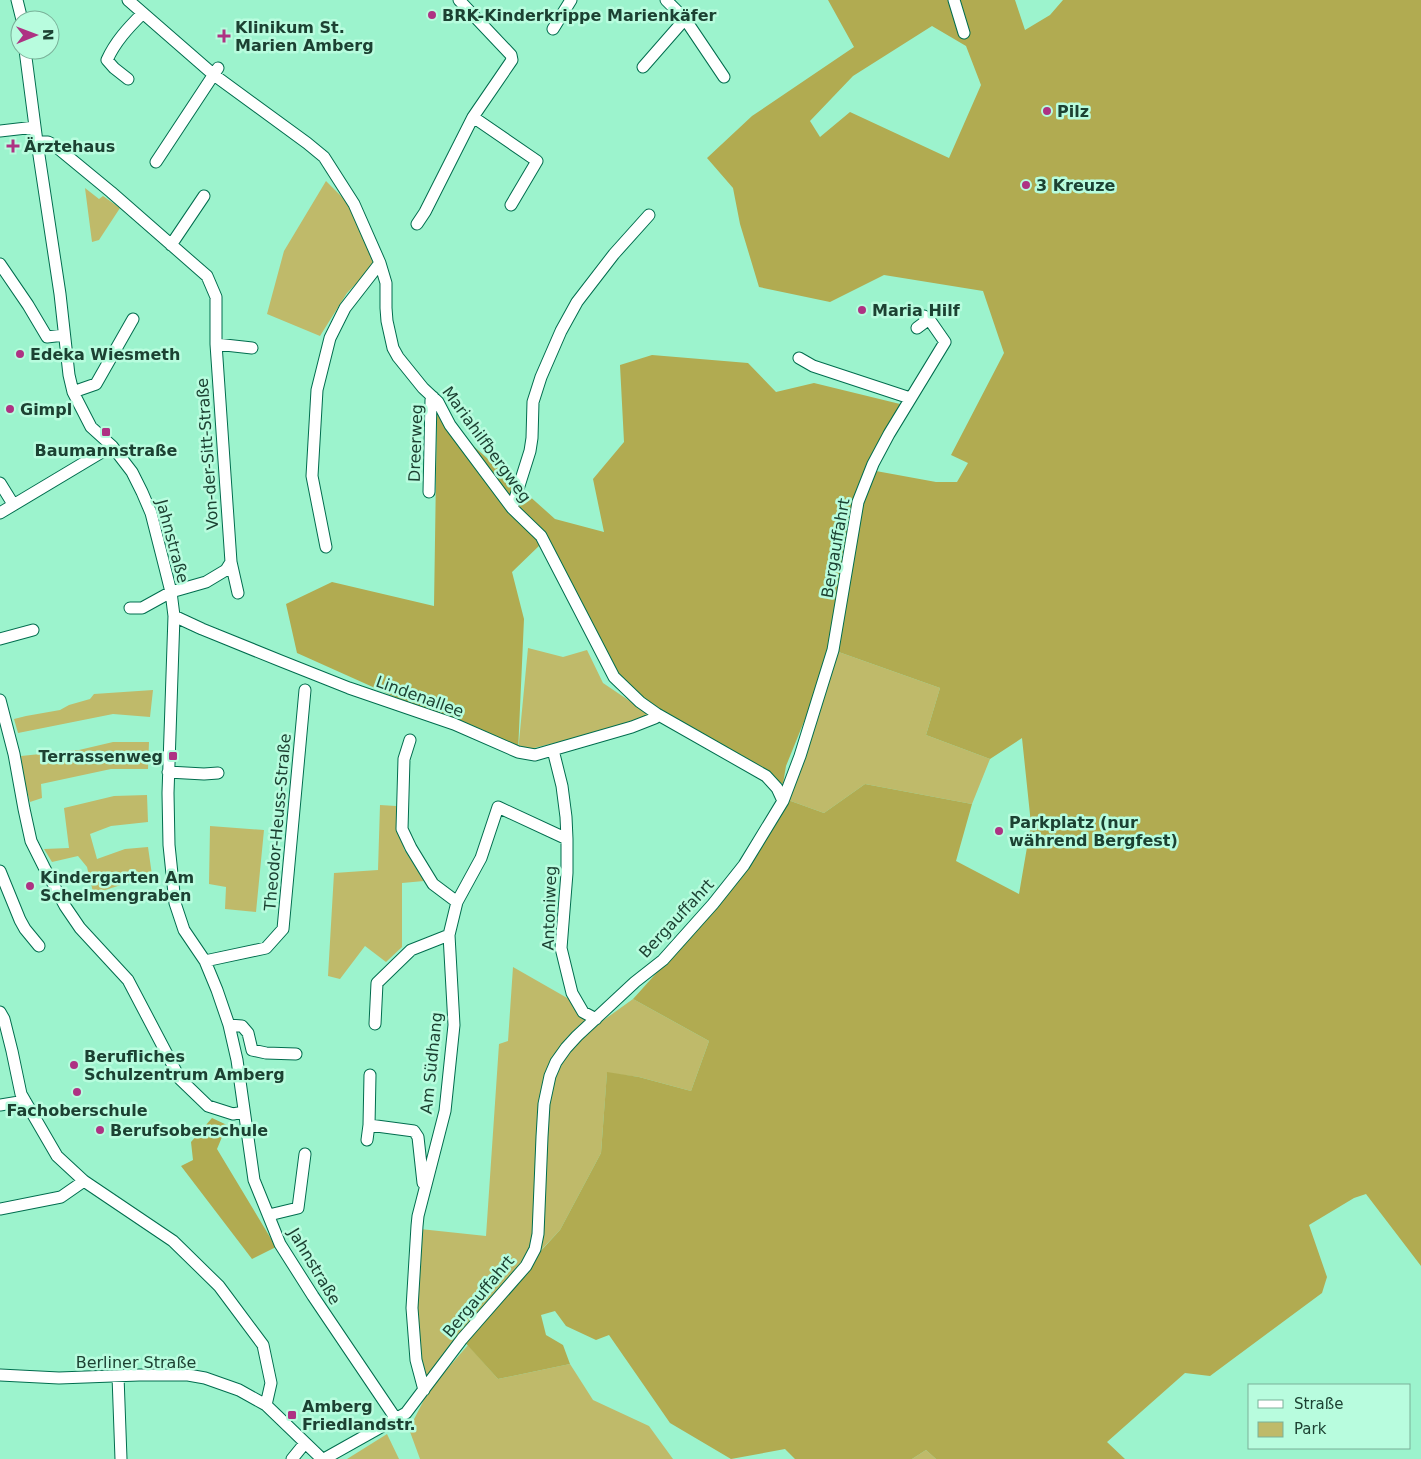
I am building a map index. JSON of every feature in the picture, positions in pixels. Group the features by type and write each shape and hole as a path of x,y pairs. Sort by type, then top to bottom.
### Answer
{"street":[{"name":"Mariahilfbergweg","path":"128,0 142,14 324,157 354,204 380,264 386,282 387,321 393,348 398,357 423,388 438,402 450,425 512,508 541,536 614,677 640,702 657,714 766,776 777,788 783,801"},
{"path":"417,224 425,212 473,117 512,60 511,55 459,0"},
{"path":"553,29 571,0"},
{"path":"666,0 685,19 724,77"},
{"path":"954,0 964,34"},
{"path":"128,79 107,60 121,36 142,14"},
{"path":"643,67 685,19"},
{"name":"Jahnstraße","path":"27,60 37,142 60,294 68,375 73,392 92,427 112,446 132,472 151,513 171,592 174,616 168,772 168,845 175,903 184,930 205,961 229,1025 254,1180 280,1244 396,1419"},
{"path":"156,162 216,72"},
{"path":"473,117 537,161 511,205"},
{"path":"0,131 35,127"},
{"name":"Von-der-Sitt-Straße","path":"37,142 48,142 54,145 207,276 216,297 216,344 231,562 238,593"},
{"path":"171,245 204,196"},
{"path":"512,508 530,452 533,402 541,377 561,331 577,302 614,254 649,215"},
{"path":"0,264 47,337 64,336"},
{"path":"326,547 312,476 317,390 330,338 345,308 380,264"},
{"name":"Bergauffahrt","path":"323,1459 406,1413 478,1320 526,1266 535,1249 538,1234 544,1104 550,1076 556,1062 576,1036 662,960 713,904 744,866 783,801 800,756 833,650 858,502 873,464 910,398 945,342 926,318 917,328"},
{"path":"73,392 96,384 133,319"},
{"path":"216,344 252,348"},
{"path":"799,358 813,366 910,398"},
{"name":"Dreerweg","path":"429,492 431,400 433,396"},
{"path":"0,513 112,446"},
{"path":"0,483 13,504"},
{"path":"130,608 142,608 171,592 206,582 226,570 231,562"},
{"name":"Lindenallee","path":"174,616 280,661 349,688 454,724 518,752 535,755 632,727 655,718 657,714"},
{"path":"0,639 33,630"},
{"name":"Theodor-Heuss-Straße","path":"205,961 266,948 284,929 305,690"},
{"path":"0,700 14,754 31,841 65,906 80,928 128,980 180,1079 208,1106 233,1114 244,1112"},
{"path":"410,740 404,759 402,829 411,848 434,884 457,902"},
{"name":"Antoniweg","path":"553,750 562,786 567,839 567,873 561,948 572,992 583,1012 596,1019"},
{"path":"168,772 218,773"},
{"name":"Am Südhang","path":"424,1390 416,1360 412,1308 418,1216 445,1111 454,1025 449,935 457,902 481,858 498,806 567,839"},
{"path":"0,871 6,900 39,946"},
{"path":"375,1024 377,983 411,950 449,935"},
{"path":"1,1017 21,1094 57,1156 84,1181 173,1241 219,1286 263,1345 271,1383 266,1405"},
{"path":"229,1025 242,1026 248,1033 252,1050 266,1054 296,1054"},
{"path":"368,1140 370,1075"},
{"path":"0,1105 25,1101"},
{"name":"Am Südhang","path":"369,1125 414,1131 418,1138 424,1192"},
{"path":"269,1216 298,1208 306,1154"},
{"path":"0,1209 61,1197 84,1181"},
{"name":"Berliner Straße","path":"0,1375 59,1378 188,1375 205,1378 239,1390 266,1405 323,1459"},
{"path":"118,1376 122,1459"},
{"path":"292,1459 305,1442"}],"green space":[{"path":"326,181 347,202 375,264 347,293 320,336 267,314 284,251"},
{"path":"85,188 99,199 103,196 120,208 99,240 92,242"},
{"path":"528,648 563,657 587,650 603,683 655,718 518,752"},
{"path":"833,650 940,688 926,735 990,759 972,804 865,784 824,813 788,800"},
{"path":"153,690 150,717 113,714 18,733 14,719 60,710 69,705 90,699 94,694"},
{"path":"113,742 149,742 148,769 111,769 41,784 42,798 30,802 24,780 21,756 79,750"},
{"path":"147,795 148,822 111,826 90,834 97,859 125,849 148,847 152,875 96,893 93,892 87,867 78,856 52,862 44,849 69,848 64,808 114,796"},
{"path":"380,805 396,806 404,849 424,881 402,883 402,947 386,962 365,946 340,979 328,976 334,873 378,870"},
{"path":"210,826 264,830 256,912 225,909 226,887 209,884"},
{"path":"513,967 569,999 583,1012 601,1022 633,999 709,1041 691,1091 639,1077 607,1073 601,1153 560,1230 526,1266 425,1382 419,1361 416,1309 420,1229 486,1236 499,1044 508,1041"},
{"path":"468,1345 498,1379 570,1364 593,1400 649,1426 673,1459 420,1459 409,1429 429,1390"},
{"path":"387,1434 399,1459 347,1459"},
{"path":"926,1450 936,1459 912,1459"}],"shaded area":[{"path":"828,0 1015,0 1025,30 1050,15 1063,0 1421,0 1421,1266 1366,1194 1354,1198 1309,1225 1327,1277 1322,1293 1210,1376 1185,1373 1107,1442 1125,1459 936,1459 926,1450 912,1459 795,1459 785,1449 731,1459 670,1423 609,1335 596,1340 566,1326 555,1311 541,1315 546,1335 563,1345 570,1364 498,1379 462,1339 560,1230 601,1153 607,1072 639,1077 691,1091 709,1041 633,999 689,937 788,800 824,813 865,784 972,804 956,861 1019,894 1031,824 1022,738 990,759 926,735 940,688 833,650 786,766 783,784 614,681 541,544 512,572 524,619 518,752 297,653 286,604 332,582 434,606 437,409 450,425 555,519 604,532 593,479 624,442 620,365 652,355 748,363 776,392 814,383 900,404 865,469 936,482 957,482 968,463 951,455 1004,353 983,291 884,275 830,302 759,287 740,224 733,188 707,158 752,116 854,47","holes":["932,26 966,46 981,85 949,158 850,112 820,137 810,121 853,76"]},
{"path":"212,1118 227,1125 217,1149 276,1247 252,1259 181,1166 193,1160 191,1142"}],"place":[{"name":"BRK-Kinderkrippe Marienkäfer","path":"432,15"},
{"name":"Klinikum St. Marien Amberg","path":"224,36"},
{"name":"Pilz","path":"1047,111"},
{"name":"Ärztehaus","path":"13,146"},
{"name":"3 Kreuze","path":"1026,185"},
{"name":"Maria Hilf","path":"862,310"},
{"name":"Edeka Wiesmeth","path":"20,354"},
{"name":"Gimpl","path":"10,409"},
{"name":"Baumannstraße","path":"106,432"},
{"name":"Terrassenweg","path":"173,756"},
{"name":"Parkplatz (nur während Bergfest)","path":"999,831"},
{"name":"Kindergarten Am Schelmengraben","path":"30,886"},
{"name":"Berufliches Schulzentrum Amberg","path":"74,1065"},
{"name":"Fachoberschule","path":"77,1092"},
{"name":"Berufsoberschule","path":"100,1130"},
{"name":"Amberg Friedlandstr.","path":"292,1415"}]}
